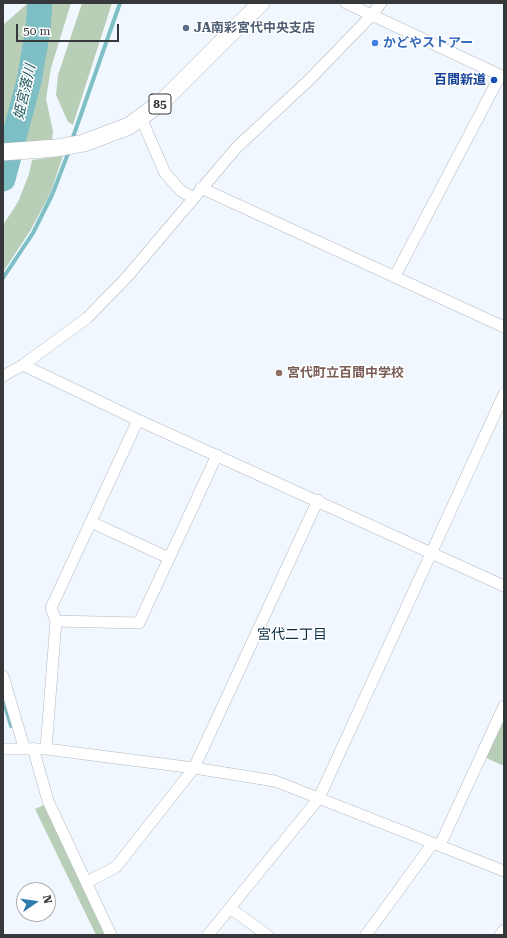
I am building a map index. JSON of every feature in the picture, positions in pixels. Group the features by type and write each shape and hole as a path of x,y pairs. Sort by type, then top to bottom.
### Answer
{"main road":[{"name":"85","path":"3,152 29,151 84,143 129,126 142,118 163,101 261,3"}],"street":[{"path":"346,3 502,76 395,276"},
{"path":"3,376 23,365 87,318 127,277 237,147 308,81 371,16 381,3"},
{"path":"142,118 165,173 181,191 193,198"},
{"path":"201,188 504,327"},
{"path":"23,365 138,420 318,500 504,586"},
{"path":"208,935 319,798 504,394"},
{"path":"46,749 56,621 51,608 138,420"},
{"path":"56,621 139,623 217,455"},
{"path":"87,882 116,867 194,768 318,500"},
{"path":"91,522 169,558"},
{"path":"3,676 48,801 111,935"},
{"path":"366,935 437,844 504,706"},
{"path":"3,749 46,749 194,768 275,781 504,871"},
{"path":"230,908 267,935"},
{"path":"500,935 504,930"}],"green space":[{"path":"28,3 34,3 28,59 17,103 5,143 3,143 3,25"},
{"path":"48,3 71,3 51,68 46,99 53,131 52,141 20,142 31,107"},
{"path":"82,3 112,3 73,125 68,122 56,95 58,75"},
{"path":"63,156 50,194 30,231 3,272 3,225 18,202 29,174 32,160"},
{"path":"504,714 504,766 484,757"},
{"path":"44,805 105,935 96,935 35,809"}],"waterway":[{"name":"姫宮落川","path":"3,179 29,81 38,30 40,3"},
{"path":"72,140 120,3"},
{"path":"3,278 33,233 52,195 69,151"},
{"path":"3,699 11,726"}],"place":[{"name":"JA南彩宮代中央支店","path":"186,28"},
{"name":"かどやストアー","path":"375,43"},
{"name":"百間新道","path":"494,80"},
{"name":"宮代町立百間中学校","path":"279,373"}],"district":[{"name":"宮代二丁目","path":"292,635"}]}
